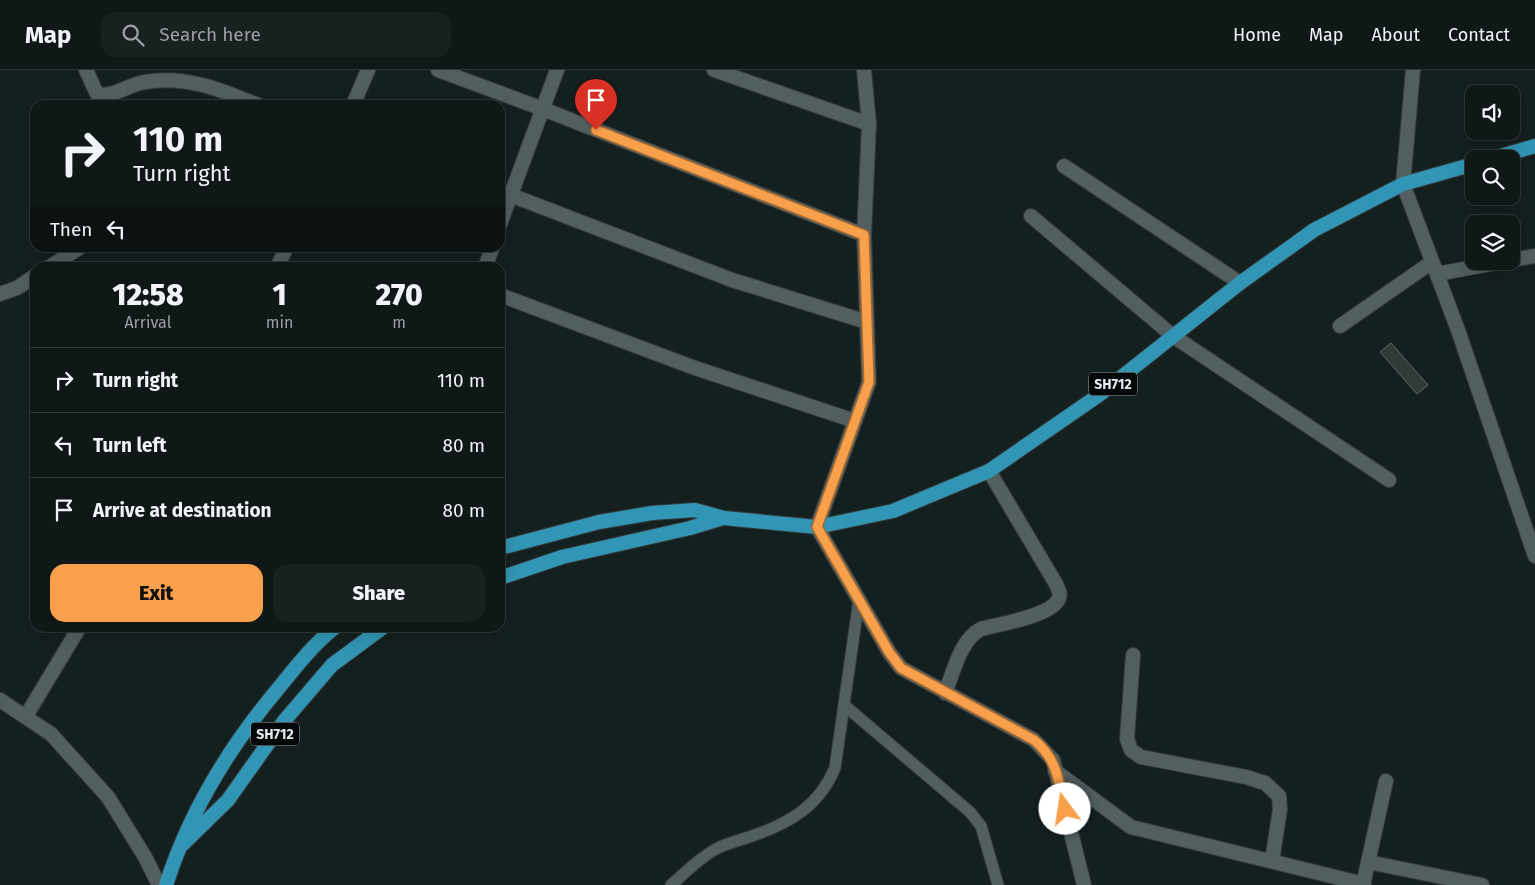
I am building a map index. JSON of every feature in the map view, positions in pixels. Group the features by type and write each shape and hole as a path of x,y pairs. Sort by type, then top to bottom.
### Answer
{"main road":[{"path":"1520,150 1535,146"},
{"name":"SH712","path":"505,547 599,522 652,512 695,510 724,518 817,527 893,511 989,471 1098,396 1240,283 1314,230 1403,184 1465,167"},
{"name":"SH712","path":"505,576 562,557 690,528 724,518"},
{"name":"SH712","path":"166,885 177,850 204,792 259,711 316,642 329,632"},
{"name":"SH712","path":"177,850 228,800 284,720 332,665 377,632"}],"street":[{"path":"86,70 97,94 105,96 143,82 169,79 217,88 246,100"},
{"path":"356,100 368,70"},
{"path":"438,70 543,108 864,235"},
{"path":"557,70 543,108 505,193 732,280 867,322"},
{"path":"714,70 869,124"},
{"path":"864,70 869,124 864,235 869,382 817,527 889,652 901,668 1034,740 1053,760 1084,885"},
{"path":"1413,70 1403,184 1435,268 1535,556"},
{"path":"217,88 223,100"},
{"path":"1064,166 1240,283"},
{"path":"1031,216 1173,336 1389,480"},
{"path":"57,262 73,252"},
{"path":"1520,258 1535,256"},
{"path":"1340,326 1435,268 1465,265"},
{"path":"0,294 17,288 30,279"},
{"path":"505,297 695,368 855,421"},
{"path":"945,693 966,641 973,633 981,629 1047,612 1059,598 1060,592 1056,584 989,471"},
{"path":"26,716 77,632"},
{"path":"1133,655 1127,739 1131,750 1141,757 1246,777 1265,783 1279,796 1280,809 1272,861"},
{"path":"0,700 51,734 108,797 145,857 159,885"},
{"path":"1055,771 1131,826 1364,885 1386,781"},
{"path":"1368,862 1482,885"}],"lane":[{"path":"671,885 717,848 770,830 800,813 817,799 828,786 836,768 858,599"},
{"path":"844,704 970,812 981,826 998,885"}],"building":[{"path":"1391,343 1428,385 1417,394 1380,352"}],"route":[{"path":"596,130 864,235 869,382 817,527 889,652 901,668 1034,740 1046,750 1053,760 1065,809"}]}
